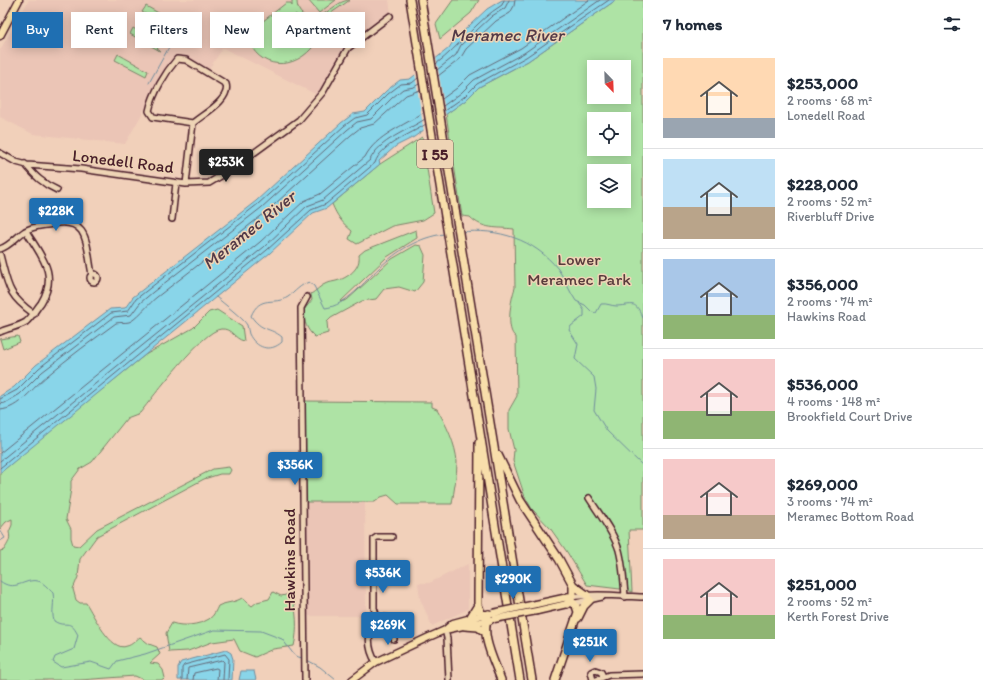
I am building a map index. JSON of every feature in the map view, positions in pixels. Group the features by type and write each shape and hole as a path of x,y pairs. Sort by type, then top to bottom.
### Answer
{"highway":[{"name":"I 55","path":"410,0 520,680"},
{"name":"I 55","path":"421,0 462,259 532,680"},
{"path":"470,618 478,605 479,427"},
{"path":"494,448 520,500 559,559 573,585 589,598 576,621 554,680"},
{"path":"573,585 570,600 578,612 576,621"},
{"path":"478,605 489,617 485,632 501,680"},
{"path":"465,626 478,627 485,632"}],"main road":[{"path":"0,36 17,2"},
{"path":"445,630 453,623 470,618 489,617 570,600"},
{"path":"352,680 376,662 445,630 465,626 489,617"}],"street":[{"name":"Lonedell Road","path":"0,153 25,164 86,170 186,184 205,184 214,181 294,125 323,92 349,47 390,16"},
{"path":"186,184 193,123 220,101 225,95 227,88 226,84 186,60 177,59 170,67 158,89 149,111 153,117 193,123"},
{"path":"25,164 36,177 57,190"},
{"path":"172,219 176,183"},
{"path":"0,249 10,244 26,231 62,222 75,226 84,234 88,243 92,274"},
{"path":"0,332 25,322 34,314 47,292 49,278 42,256 26,231"},
{"path":"0,255 12,295 20,304 34,314"},
{"name":"Hawkins Road","path":"305,680 302,582 301,308 308,297"},
{"path":"589,498 611,533 618,549 622,566 625,596"},
{"path":"377,617 374,608 374,539 378,537 392,537"},
{"path":"570,600 625,596 643,597"},
{"path":"377,617 391,620 393,624 394,639"},
{"path":"376,662 371,654 370,636 371,624 377,617"},
{"path":"445,630 447,638 449,680"},
{"path":"593,680 591,672 595,670 601,672 603,676"},
{"path":"596,680 603,676 643,674"}],"shaded area":[{"path":"29,0 389,0 391,13 380,18 365,30 365,12 272,12 272,48 345,48 317,95 223,48 209,69 185,56 175,55 125,144 33,134 0,117 0,50 12,29 12,48 63,48 63,12 22,12"},
{"path":"306,502 365,502 366,616 306,616"},
{"path":"468,564 468,609 432,626 420,599 418,583 429,583"}],"green space":[{"path":"292,0 297,0 298,8 301,12 275,12 286,3 291,3 292,6"},
{"path":"308,0 336,0 320,12 318,12"},
{"path":"350,0 333,12 326,12 344,1"},
{"path":"453,0 479,0 471,13 440,39 436,24"},
{"name":"Lower Meramec Park","path":"616,0 643,0 643,530 629,530 632,592 628,590 627,587 620,589 587,585 550,528 532,509 525,497 513,461 514,450 509,429 509,410 517,396 516,337 513,334 510,321 512,299 515,288 514,229 485,226 470,217 462,216 446,114 466,100 479,87 528,61"},
{"path":"146,6 157,12 142,12"},
{"path":"272,14 272,48 312,48 303,56 283,64 273,63 263,59 253,48 264,48 264,20"},
{"path":"133,28 135,29 135,37 130,34"},
{"path":"118,54 148,71 146,76 115,60"},
{"path":"422,137 434,213 423,220 392,226 357,244 349,239 352,231 340,219 332,204 380,164"},
{"path":"416,230 417,238 387,257 340,302 347,300 392,259 416,245 421,246 425,255 423,282 415,292 399,287 384,289 376,299 362,301 331,318 327,322 328,333 315,337 306,326 303,311 312,300 311,294 325,284 341,280 353,272 358,264 359,255 365,250"},
{"path":"217,310 242,326 244,341 225,329 213,332 203,340 179,365 140,413 127,418 92,462 80,469 71,481 66,519 71,529 73,545 79,546 97,529 213,469 229,467 231,470 229,474 220,474 204,479 97,536 80,559 78,577 73,589 76,600 80,603 86,603 103,631 115,644 121,647 127,646 132,644 140,637 149,644 157,647 160,654 150,663 158,664 163,670 165,678 163,680 144,680 135,676 80,680 0,680 0,551 4,550 9,541 9,532 12,525 12,519 6,522 0,529 0,473 145,355 193,328 209,312"},
{"path":"18,336 20,342 3,349 0,339"},
{"path":"304,401 432,402 432,407 437,409 447,428 453,442 456,455 457,462 452,504 398,504 388,495 381,497 375,502 306,502"},
{"path":"273,592 281,596 291,594 295,606 296,620 294,646 273,649 255,657 240,651 234,639 212,642 188,651 169,652 166,633 172,623 191,625 201,623 211,618 218,606 242,598 252,606 257,602 269,599"}],"water":[{"name":"Meramec River","path":"502,0 616,0 528,61 479,87 466,100 414,137 396,146 379,161 380,164 327,208 313,213 270,253 0,473 0,396 14,387 36,365 110,309 125,308 133,297 256,201 341,123 353,114 365,112 386,91 400,80 410,79 449,48 454,40 487,9"},
{"path":"226,650 231,653 233,659 232,680 178,680 178,667 181,662"},
{"path":"241,671 254,671 256,680 239,680"}],"pier":[{"path":"436,56 446,117 424,133 415,73"}],"waterway":[{"path":"149,83 169,48"},
{"path":"461,232 475,231 502,234 527,243 538,250 558,269 576,301 585,305 592,312 596,313 601,304 617,306 633,305 638,308 643,318"},
{"path":"216,297 245,322 249,334 255,343 259,346 268,348 273,347 282,342 282,337 259,325 251,316 259,305 288,297 309,282 314,286 325,308 333,306 348,298 379,268 401,251 426,238 444,234"},
{"path":"579,303 584,310 584,316 571,326 569,330 578,344 575,359 594,377 596,389 594,410 607,431 643,466"},
{"path":"0,530 5,538 0,541"},
{"path":"0,581 10,586 28,581 38,581 44,584 53,593 54,621 72,626 78,635 74,649 55,657 53,662 61,667 91,662 111,669 117,661 145,654 214,630 261,631 282,639 295,656 302,658"},
{"path":"307,660 320,667 336,680"}]}
